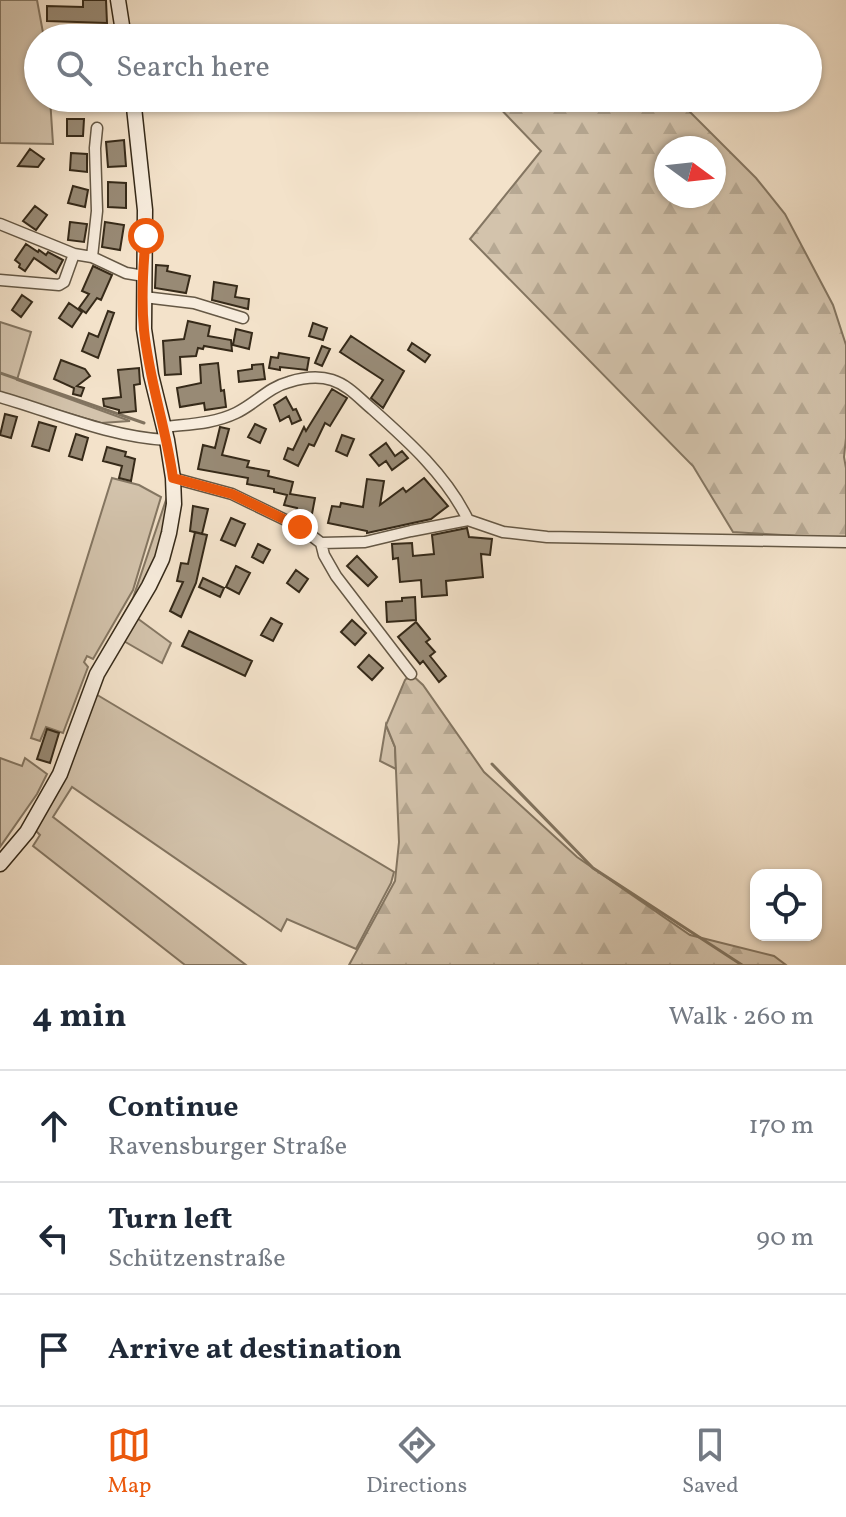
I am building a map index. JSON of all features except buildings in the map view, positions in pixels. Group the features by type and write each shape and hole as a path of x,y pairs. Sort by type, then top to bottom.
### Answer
{"main road":[{"path":"118,0 122,24"},
{"path":"0,864 27,832 60,774 97,674 162,559 169,533 174,504 173,478 144,329 145,210 134,112"}],"street":[{"path":"92,257 97,211 97,128"},
{"path":"0,224 74,254 92,257 126,273 144,276"},
{"path":"0,280 59,285 64,282 74,254"},
{"path":"144,297 194,303 243,318"},
{"path":"0,397 142,439 237,413 288,382 329,379 343,385 395,430 450,490 468,520"},
{"path":"173,478 232,494 300,527 321,543 365,542 468,520 503,532 547,537 846,542"},
{"path":"321,543 336,576 411,674"}],"green space":[{"path":"0,0 37,0 41,24 24,24 24,112 51,112 53,144 0,143"},
{"path":"503,112 690,112 714,136 654,136 654,208 726,208 726,148 785,214 833,305 846,345 846,539 733,532 693,466 470,239 541,151"},
{"path":"0,322 31,332 17,380 130,421 101,423 0,393"},
{"path":"112,478 139,485 161,497 133,590 93,659 87,656 84,662 88,667 63,733 46,727 40,741 31,738"},
{"path":"166,500 167,518 155,561 97,661 133,598"},
{"path":"137,618 171,643 162,663 122,640"},
{"path":"411,674 423,685 484,772 577,857 690,935 774,956 786,965 349,965 395,881 399,842 395,747 386,725 405,680"},
{"path":"94,693 394,872 356,949 287,919 281,931 72,787 53,817 246,965 185,965 33,846 40,835 35,830"},
{"path":"386,725 395,747 396,769 380,761"},
{"path":"0,758 22,766 25,758 47,774 37,794 0,847"}],"waterway":[{"path":"0,373 144,423"},
{"path":"492,764 593,868 742,965"}],"route":[{"path":"146,236 144,329 173,478 232,494 300,527"}]}
